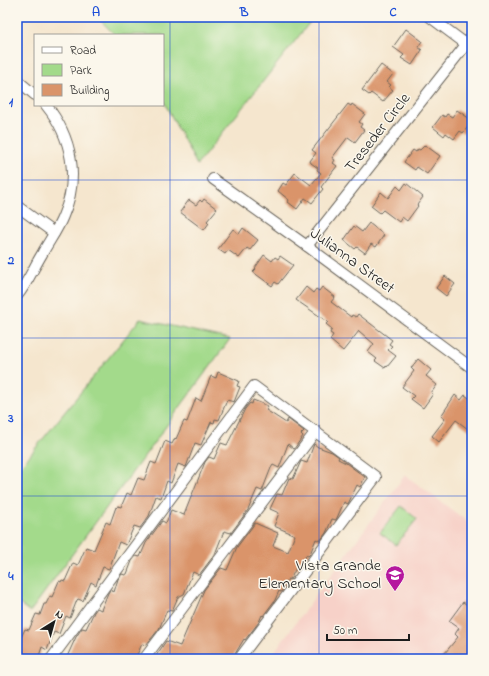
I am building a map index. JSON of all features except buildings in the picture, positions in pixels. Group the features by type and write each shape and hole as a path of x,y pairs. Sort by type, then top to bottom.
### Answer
{"street":[{"path":"430,17 469,41"},
{"name":"Treseder Circle","path":"307,246 469,41"},
{"path":"17,80 34,94"},
{"path":"17,296 67,208 72,185 72,162 67,143 60,126 47,106"},
{"name":"Julianna Street","path":"213,179 307,246 472,368"},
{"path":"17,206 54,232"},
{"path":"51,659 254,386 376,477 239,659"},
{"path":"144,659 316,431"}],"shaded area":[{"name":"Vista Grande Elementary School","path":"405,475 472,525 472,659 269,659"}],"green space":[{"path":"97,17 314,17 197,165 164,102 164,34 114,34"},
{"path":"140,319 230,339 30,612 17,602 17,471"},
{"path":"401,506 417,519 396,545 380,533"}],"place":[{"name":"Vista Grande Elementary School","path":"395,592"}]}
